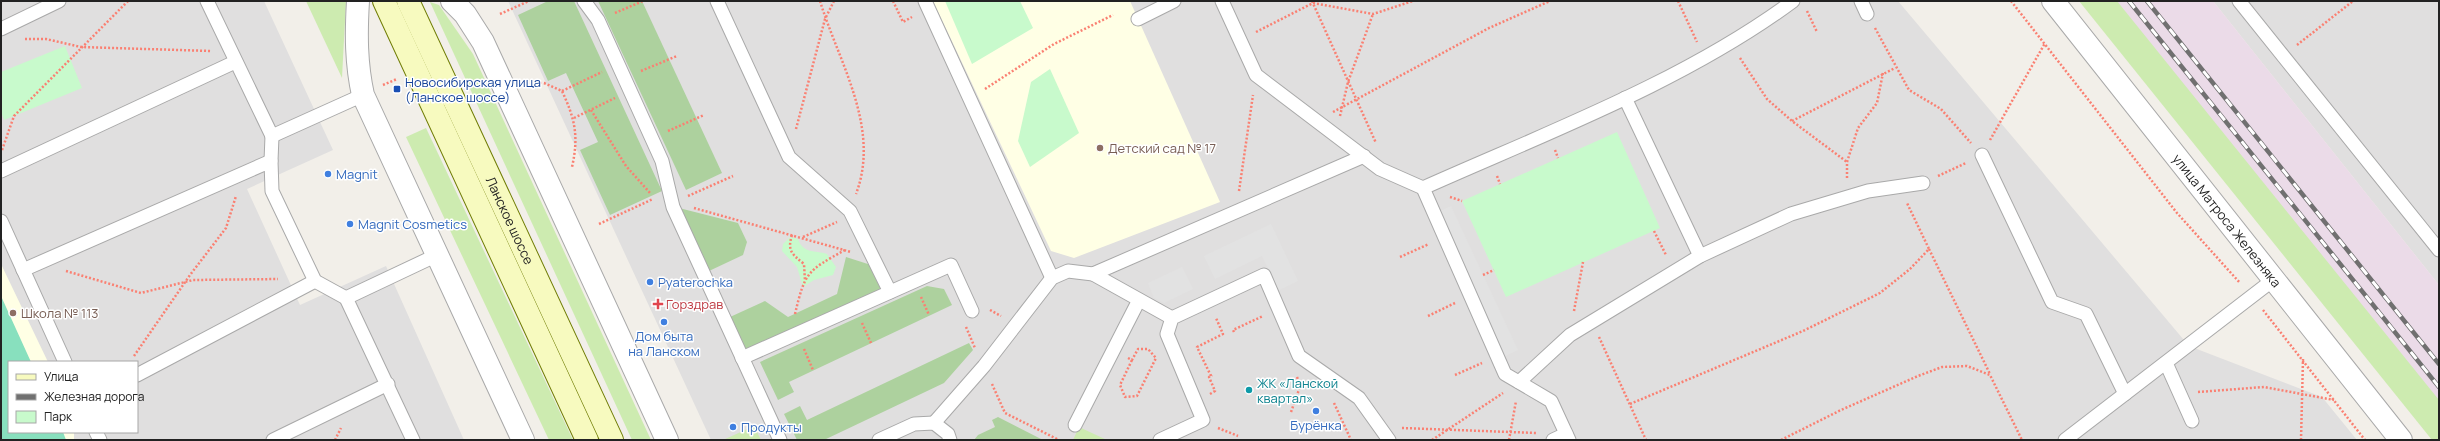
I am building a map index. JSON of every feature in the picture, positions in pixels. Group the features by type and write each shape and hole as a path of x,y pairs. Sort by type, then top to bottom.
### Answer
{"main road":[{"name":"Ланское шоссе","path":"384,1 588,440"},
{"name":"Ланское шоссе","path":"408,1 612,440"}],"street":[{"path":"358,1 357,65 363,95 523,440"},
{"path":"452,1 465,14 483,42 666,440"},
{"name":"улица Матроса Железняка","path":"2053,1 2401,440"}],"lane":[{"path":"1,29 59,1"},
{"path":"207,1 233,58 272,136 272,191 314,281 346,298 388,384 413,440"},
{"path":"584,1 598,20 662,161 676,201 742,358 780,440"},
{"path":"717,1 789,157 851,213 890,292"},
{"path":"925,1 1052,278"},
{"path":"1138,19 1174,1"},
{"path":"1222,1 1256,74 1380,169 1424,188 1505,374 1551,401 1568,437 1553,440"},
{"path":"1861,1 1867,14"},
{"path":"2239,1 2439,250"},
{"path":"1424,188 1625,98 1704,57 1799,3"},
{"path":"1,171 233,58"},
{"path":"272,136 363,95"},
{"path":"1625,98 1700,256"},
{"path":"1982,155 2052,302 2086,314 2125,394"},
{"path":"1093,274 1236,210 1364,156"},
{"path":"23,270 271,161"},
{"path":"1519,382 1570,335 1592,320 1700,256 1791,214 1868,191 1923,183"},
{"path":"2,227 65,361"},
{"path":"346,298 437,255"},
{"path":"742,358 952,265 972,311"},
{"path":"934,423 984,366 1052,278 1068,271 1093,274 1172,318"},
{"path":"1160,440 1204,420 1167,334 1172,318 1264,275 1300,356 1359,398 1388,440"},
{"path":"2064,440 2273,280"},
{"path":"138,374 314,281"},
{"path":"1075,425 1139,300"},
{"path":"2166,362 2192,421"},
{"path":"273,440 388,384"},
{"path":"879,440 914,424 934,423 948,434 950,440"}],"path":[{"path":"1,155 14,116 80,47 128,1"},
{"path":"500,14 529,1"},
{"path":"598,20 644,1"},
{"path":"802,238 851,213 860,183 865,140 846,66 825,18 820,1"},
{"path":"789,157 825,18 834,1"},
{"path":"893,1 903,22"},
{"path":"1238,34 1260,32 1312,2 1373,14 1412,1"},
{"path":"1317,121 1489,28 1550,1"},
{"path":"1678,1 1704,57"},
{"path":"2011,1 2046,43 2177,213 2252,296 2303,359 2365,440"},
{"path":"2296,47 2353,1"},
{"path":"1312,2 1380,152 1380,169"},
{"path":"1799,3 1817,32"},
{"path":"1334,133 1343,106 1348,82 1373,14"},
{"path":"1867,14 1895,68 1909,90 1941,109 1982,155"},
{"path":"984,90 1054,44 1113,15"},
{"path":"23,38 46,39 80,47 198,49 233,58"},
{"path":"1730,42 1767,99 1792,121 1847,162"},
{"path":"1923,183 1982,155 2046,43"},
{"path":"624,78 677,56"},
{"path":"562,91 618,64"},
{"path":"1792,121 1895,68"},
{"path":"1847,197 1847,162 1858,128 1877,103 1883,73"},
{"path":"1236,210 1256,74"},
{"path":"532,82 544,83 562,91 574,118 576,152 572,167"},
{"path":"574,118 630,91"},
{"path":"591,110 626,166 654,198 599,224"},
{"path":"651,138 704,115"},
{"path":"131,361 185,282 226,228 243,173"},
{"path":"676,201 733,176"},
{"path":"1899,186 2022,440"},
{"path":"676,201 686,206 792,234 874,259"},
{"path":"1654,231 1674,272"},
{"path":"792,234 789,245 790,252 804,264 805,281"},
{"path":"1400,257 1444,236"},
{"path":"1630,404 1803,331 1880,294 1910,269 1929,249"},
{"path":"790,336 802,286 805,281 814,267 845,250"},
{"path":"42,262 141,293 185,282 258,278 279,279"},
{"path":"1570,335 1584,262"},
{"path":"1483,275 1494,270"},
{"path":"1428,316 1471,296"},
{"path":"1234,332 1233,330 1279,308"},
{"path":"972,311 961,316 984,366"},
{"path":"1210,318 1216,315"},
{"path":"1592,320 1646,440"},
{"path":"1215,392 1209,377 1212,376 1197,347 1223,334"},
{"path":"1138,349 1148,349 1156,358 1137,396 1125,397 1120,386 1132,360 1138,349"},
{"path":"1113,351 1132,360"},
{"path":"1455,375 1497,356"},
{"path":"2301,440 2303,359"},
{"path":"1291,412 1309,363"},
{"path":"1781,440 1876,394 1942,367 1967,366 1990,375"},
{"path":"1294,371 1300,385"},
{"path":"1300,385 1313,381"},
{"path":"1432,440 1519,382"},
{"path":"1509,440 1519,382"},
{"path":"993,387 1005,413 1059,440"},
{"path":"2180,395 2210,390 2264,387 2334,400"},
{"path":"1334,401 1351,440"},
{"path":"1219,428 1238,436"},
{"path":"1380,428 1510,432 1568,437"}],"shaded area":[{"path":"1,1 264,1 333,150 247,189 300,305 386,266 464,440 1,440"},
{"path":"508,1 1898,1 2189,346 2322,397 2357,440 711,440"},
{"name":"Детский сад № 17","path":"933,1 1130,1 1220,202 1074,258 1051,251"},
{"path":"2087,1 2213,1 2439,285 2439,440"},
{"path":"2213,1 2439,1 2439,285"},
{"path":"1451,206 1518,350 1503,357 1436,213"},
{"path":"1271,224 1298,281 1279,290 1262,256 1215,279 1204,256"},
{"name":"Школа № 113","path":"1,264 48,361 8,361 8,433 74,433 74,440 1,440"},
{"path":"1182,267 1193,289 1164,303 1154,298 1148,283"}],"green space":[{"path":"306,1 346,1 342,78"},
{"path":"548,1 574,1 662,191 610,215 580,150 598,142 566,73 548,81 518,15"},
{"path":"598,1 642,1 722,173 686,190"},
{"path":"945,1 1020,1 1033,28 972,64"},
{"path":"2079,1 2117,1 2439,400 2439,440 2432,440"},
{"path":"430,2 439,5 473,54 651,440 632,440"},
{"path":"65,46 82,88 4,120 1,112 1,72"},
{"path":"1050,69 1079,133 1030,167 1018,141 1031,82"},
{"path":"426,128 573,440 549,440 406,137"},
{"path":"1617,132 1660,228 1506,297 1462,201"},
{"path":"679,208 738,223 747,242 743,255 709,271"},
{"path":"790,237 798,239 803,247 810,251 827,254 836,267 833,275 814,280 803,287 797,267 782,251 783,244"},
{"path":"846,257 871,265 883,291 746,352 730,317 765,301 788,317 837,294"},
{"path":"927,286 944,289 952,305 789,382 794,392 778,400 760,362"},
{"path":"1,296 31,361 8,361 8,433 63,433 66,440 1,440"},
{"path":"969,343 973,350 944,383 824,440 797,440 784,414 800,406 807,420"},
{"path":"998,417 1043,440 974,440 978,435 995,427 992,420"},
{"path":"754,426 761,440 723,440"},
{"path":"1079,427 1107,440 1073,440"}],"railway":[{"path":"2129,1 2439,387"},
{"path":"2147,1 2439,364"}],"place":[{"name":"Новосибирская улица (Ланское шоссе)","path":"397,89"},
{"name":"Детский сад № 17","path":"1100,148"},
{"name":"Magnit","path":"328,174"},
{"name":"Magnit Cosmetics","path":"350,224"},
{"name":"Pyaterochka","path":"650,282"},
{"name":"Горздрав","path":"658,304"},
{"name":"Школа № 113","path":"13,313"},
{"name":"Дом быта на Ланском","path":"664,322"},
{"name":"ЖК «Ланской квартал»","path":"1249,390"},
{"name":"Бурёнка","path":"1316,411"},
{"name":"Продукты","path":"733,427"}]}
